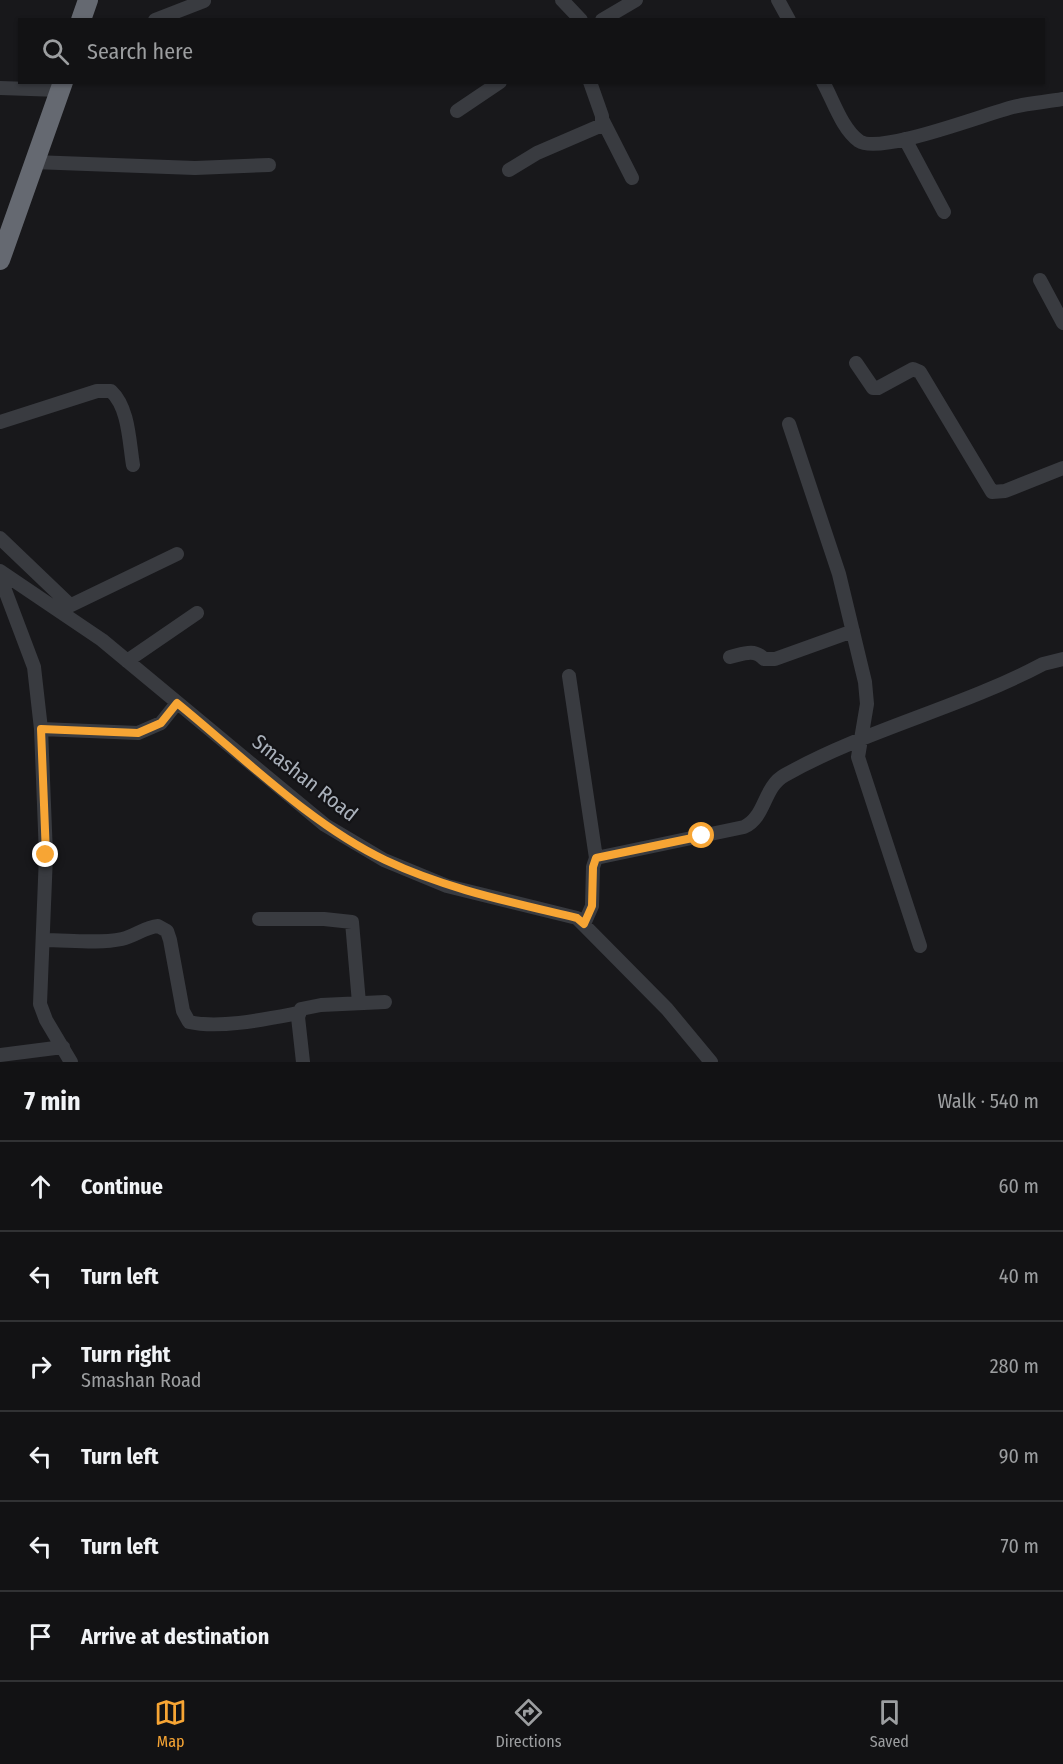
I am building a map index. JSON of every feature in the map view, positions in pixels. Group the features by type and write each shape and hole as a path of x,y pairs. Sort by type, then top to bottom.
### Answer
{"highway":[{"path":"82,18 88,0"},
{"path":"0,260 33,162 62,86"}],"street":[{"path":"562,0 579,18"},
{"path":"605,18 636,0"},
{"path":"778,0 788,18"},
{"path":"160,18 204,1"},
{"path":"457,111 497,84"},
{"path":"591,84 603,121 632,178"},
{"path":"824,84 848,128 860,142 880,145 1014,107 1063,99"},
{"path":"0,88 62,86"},
{"path":"509,170 537,153 598,128 603,121"},
{"path":"905,139 944,213"},
{"path":"33,162 195,168 269,165"},
{"path":"1040,280 1063,323"},
{"path":"856,363 873,388 913,369 920,372 992,492 1005,491 1063,468"},
{"path":"0,422 97,391 111,391 120,402 125,417 132,465"},
{"path":"789,424 839,574 867,694 858,758 920,946"},
{"path":"0,538 65,608 177,554"},
{"name":"Smashan Road","path":"0,572 65,608 325,825 384,860 447,886 577,918 667,1009 711,1062"},
{"path":"0,577 34,667 41,729 45,811 44,940 39,984 40,1004 46,1020 71,1062"},
{"path":"126,661 197,613"},
{"path":"730,657 751,652 759,653 764,659 775,658 853,632"},
{"path":"596,858 744,827 756,819 775,782 860,740 1043,664 1063,659"},
{"path":"569,676 596,858 593,867 592,906 584,924"},
{"path":"41,729 138,733 161,723 177,703"},
{"path":"259,919 324,919 352,922 359,1003"},
{"path":"44,940 118,939 159,926 167,931 170,940 183,1011 189,1022 207,1024 262,1019 299,1013 308,1006 385,1002"},
{"path":"299,1013 303,1062"},
{"path":"0,1055 63,1047"}],"route":[{"path":"46,855 41,729 114,734 138,733 152,729 161,723 177,703 325,825 384,860 447,886 577,918 584,924 592,906 593,867 596,858 702,836"}]}
